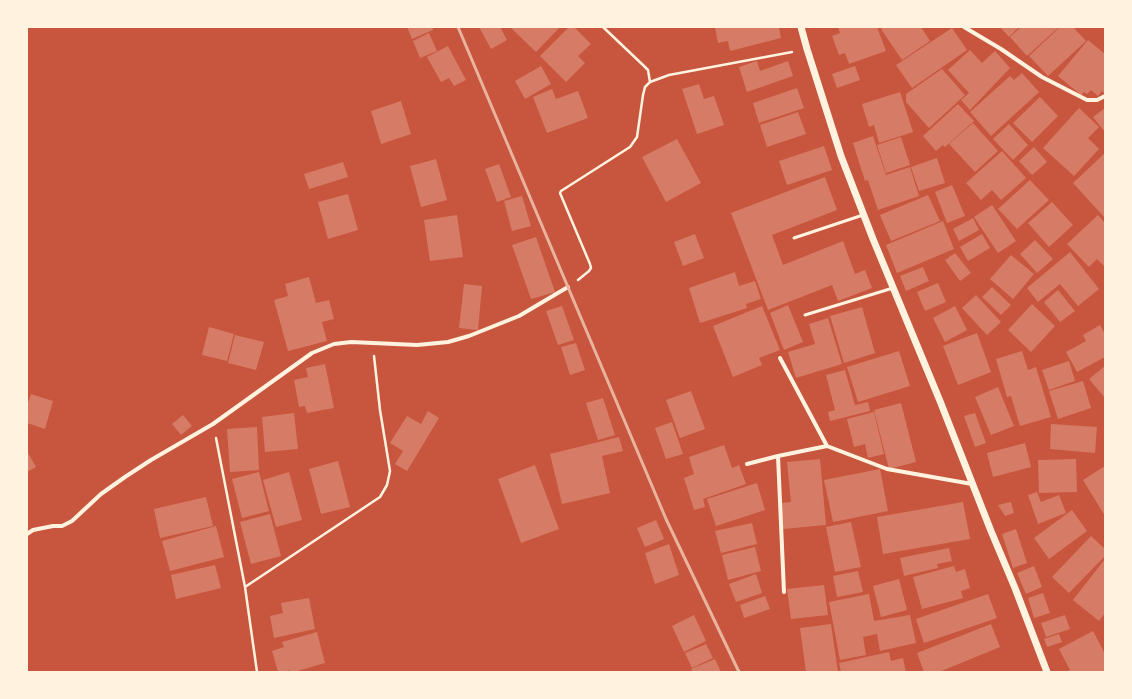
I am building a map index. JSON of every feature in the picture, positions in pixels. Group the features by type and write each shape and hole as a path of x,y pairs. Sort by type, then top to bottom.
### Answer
{"street":[{"path":"801,27 841,156 863,215 1015,588 1047,672"},
{"path":"964,27 1001,49 1042,77 1087,100 1097,100 1105,96"},
{"path":"27,534 33,530 53,526 62,526 72,521 101,494 125,477 213,424 312,353 334,344 351,342 417,345 448,342 469,336 519,316 568,287"},
{"path":"780,358 827,446"},
{"path":"747,464 827,446 887,469 972,484"},
{"path":"778,456 784,592"}],"lane":[{"path":"794,238 863,215"},
{"path":"805,315 893,288"}],"path":[{"path":"603,27 648,70 650,82"},
{"path":"568,287 591,268 560,193 630,147 637,137 643,95 645,87 650,82 669,75 807,49"},
{"path":"245,587 380,497 387,485 390,471 380,410 373,343"},
{"path":"213,424 245,587 257,672"}],"building":[{"path":"407,27 432,27 433,30 412,39"},
{"path":"479,27 500,27 507,40 491,49"},
{"path":"510,27 560,27 536,52"},
{"path":"569,27 574,27 591,44 578,56 585,63 566,82 540,56"},
{"path":"715,27 779,27 781,38 730,51 728,41 718,43"},
{"path":"838,27 877,27 886,51 849,64 845,53 839,55 832,36 840,33"},
{"path":"884,27 921,27 930,41 902,60 881,29"},
{"path":"1000,27 1019,27 1009,37"},
{"path":"1021,27 1059,27 1027,56 1010,37"},
{"path":"1060,27 1073,27 1086,41 1048,76 1029,56"},
{"path":"952,28 967,50 912,88 896,65"},
{"path":"429,33 437,51 420,58 413,41"},
{"path":"1088,40 1105,54 1105,94 1102,91 1098,96 1091,90 1087,94 1084,92 1081,95 1058,76"},
{"path":"448,46 466,80 454,86 449,78 441,82 427,57"},
{"path":"970,50 982,63 995,51 1010,68 970,110 961,100 969,93 948,70"},
{"path":"757,61 760,71 788,61 793,76 747,92 739,67"},
{"path":"541,66 551,84 525,99 515,81"},
{"path":"855,66 860,80 837,88 832,74"},
{"path":"942,69 965,95 929,128 906,102 906,94"},
{"path":"1022,73 1039,92 991,136 970,112 1010,76 1014,80"},
{"path":"699,84 704,99 714,96 724,125 697,134 682,89"},
{"path":"797,88 804,108 759,123 753,103"},
{"path":"552,89 556,99 578,91 588,118 547,133 533,97"},
{"path":"900,92 913,132 879,143 874,125 869,127 862,104"},
{"path":"1040,97 1058,116 1032,142 1013,123"},
{"path":"401,101 411,134 381,144 371,111"},
{"path":"958,104 974,121 945,147 943,145 936,151 923,136"},
{"path":"1079,108 1099,127 1088,138 1099,149 1074,176 1043,148"},
{"path":"1105,108 1105,132 1093,117"},
{"path":"798,112 806,134 767,147 760,125"},
{"path":"973,123 998,151 975,172 949,144"},
{"path":"1009,124 1028,145 1013,160 993,139"},
{"path":"873,136 886,175 910,167 919,196 878,210 868,180 865,181 853,143"},
{"path":"901,137 910,165 886,173 877,145"},
{"path":"677,139 701,183 666,202 642,157"},
{"path":"824,146 832,170 787,185 779,161"},
{"path":"1034,147 1047,162 1032,175 1019,161"},
{"path":"1002,151 1026,178 1001,200 992,190 981,200 966,183"},
{"path":"1105,153 1105,218 1073,183"},
{"path":"937,158 945,183 919,191 911,167"},
{"path":"436,159 447,200 421,207 410,166"},
{"path":"343,162 348,177 309,189 304,174"},
{"path":"499,164 511,197 497,202 485,169"},
{"path":"825,177 837,210 772,235 783,265 843,241 855,274 865,270 872,288 838,301 832,285 768,310 731,213"},
{"path":"1030,180 1049,200 1017,229 998,209"},
{"path":"952,185 965,216 947,223 935,192"},
{"path":"348,194 358,230 328,239 318,202"},
{"path":"928,195 940,221 891,241 880,215"},
{"path":"522,196 531,226 512,231 504,201"},
{"path":"1052,202 1073,225 1049,247 1028,223"},
{"path":"992,205 1016,241 998,253 974,217"},
{"path":"457,215 463,257 430,261 424,220"},
{"path":"1098,215 1105,223 1105,267 1097,259 1089,267 1067,244"},
{"path":"973,218 979,230 959,241 953,229"},
{"path":"943,221 954,249 897,273 886,245"},
{"path":"695,234 704,258 683,266 674,242"},
{"path":"982,234 990,248 968,261 960,247"},
{"path":"536,237 555,292 531,299 512,245"},
{"path":"1035,240 1053,259 1037,273 1020,254"},
{"path":"1070,252 1099,289 1078,306 1060,284 1038,302 1027,288"},
{"path":"955,253 971,273 960,281 945,260"},
{"path":"1011,255 1034,274 1013,299 990,279"},
{"path":"923,267 929,281 906,291 900,276"},
{"path":"735,272 739,286 755,281 761,299 746,304 747,308 700,323 689,288"},
{"path":"309,277 316,303 329,300 334,319 322,322 327,341 288,351 274,300 288,296 285,284"},
{"path":"938,283 946,302 925,311 917,292"},
{"path":"464,284 482,286 478,330 459,328"},
{"path":"992,287 1011,305 1001,315 982,297"},
{"path":"1058,290 1075,311 1060,322 1044,302"},
{"path":"976,295 1001,322 987,335 962,308"},
{"path":"1032,304 1055,326 1031,352 1008,330"},
{"path":"788,305 803,342 784,350 770,313"},
{"path":"562,306 574,340 558,345 546,311"},
{"path":"762,306 780,350 759,358 762,365 733,377 713,326"},
{"path":"955,306 967,330 945,342 933,318"},
{"path":"862,307 875,353 844,363 830,316"},
{"path":"828,318 842,364 796,378 788,352 815,344 809,324"},
{"path":"1100,325 1105,334 1105,357 1077,372 1066,352 1086,341 1083,335"},
{"path":"209,327 234,334 227,361 202,355"},
{"path":"977,333 991,372 958,385 943,346"},
{"path":"235,335 264,342 256,370 228,363"},
{"path":"576,343 585,370 570,375 561,347"},
{"path":"899,351 910,386 858,402 847,367"},
{"path":"1022,351 1028,370 1036,367 1051,417 1020,426 1011,396 1007,397 996,359"},
{"path":"1069,361 1075,381 1049,390 1042,370"},
{"path":"325,364 334,408 307,413 305,406 299,407 294,380 308,377 306,368"},
{"path":"1105,366 1105,398 1089,379"},
{"path":"845,370 855,405 868,402 870,411 830,421 828,412 835,410 826,375"},
{"path":"1083,381 1091,408 1058,419 1049,391"},
{"path":"998,387 1014,426 991,435 975,397"},
{"path":"691,391 705,429 680,438 666,400"},
{"path":"31,394 53,401 45,429 27,423 27,405"},
{"path":"603,398 615,435 598,440 586,403"},
{"path":"901,403 916,462 889,469 874,410"},
{"path":"428,411 439,418 407,471 395,464 403,451 390,443 407,416 421,424"},
{"path":"874,412 884,454 868,458 865,444 854,447 847,419"},
{"path":"294,413 298,449 265,452 262,417"},
{"path":"975,413 986,443 975,447 964,416"},
{"path":"183,415 192,426 181,435 172,424"},
{"path":"672,422 683,454 666,459 655,428"},
{"path":"1051,424 1097,427 1095,453 1050,449"},
{"path":"257,427 259,470 230,472 227,429"},
{"path":"619,437 623,451 602,456 610,493 562,504 550,454"},
{"path":"1025,443 1031,467 993,477 987,453"},
{"path":"724,445 732,468 739,465 746,484 703,499 705,507 694,510 684,478 694,474 689,457"},
{"path":"27,451 36,467 27,472"},
{"path":"820,459 826,525 783,529 781,503 791,502 787,462"},
{"path":"1076,459 1077,492 1039,493 1038,460"},
{"path":"338,461 350,507 321,514 309,469"},
{"path":"535,465 559,529 521,543 498,479"},
{"path":"1105,466 1105,516 1083,480"},
{"path":"880,469 888,511 833,522 824,480"},
{"path":"259,472 269,511 242,518 232,479"},
{"path":"289,472 302,520 276,527 263,480"},
{"path":"757,483 765,510 716,526 707,499"},
{"path":"1037,492 1041,502 1059,495 1066,513 1038,524 1028,495"},
{"path":"206,497 213,526 160,538 154,509"},
{"path":"963,502 970,539 883,554 877,517"},
{"path":"1011,502 1014,513 1005,516 998,505"},
{"path":"1072,510 1087,531 1049,559 1034,538"},
{"path":"270,514 281,556 251,564 240,522"},
{"path":"656,520 664,539 645,547 637,528"},
{"path":"851,522 861,567 835,572 826,527"},
{"path":"752,523 757,544 721,553 715,531"},
{"path":"216,526 224,557 170,571 162,541"},
{"path":"1016,529 1027,563 1013,568 1002,534"},
{"path":"1091,536 1105,549 1105,556 1069,593 1052,577"},
{"path":"669,544 679,575 655,584 645,553"},
{"path":"755,547 761,571 728,580 722,555"},
{"path":"949,548 952,561 937,564 938,568 904,576 900,558"},
{"path":"1105,559 1105,613 1099,621 1073,600"},
{"path":"215,565 221,588 176,599 171,575"},
{"path":"954,566 956,572 965,569 970,588 961,591 963,598 922,609 913,577"},
{"path":"1034,566 1042,587 1026,594 1017,573"},
{"path":"858,571 863,592 837,597 833,576"},
{"path":"756,574 762,593 736,602 729,584"},
{"path":"899,579 907,610 881,617 873,586"},
{"path":"824,585 828,615 791,619 787,589"},
{"path":"1043,593 1050,613 1034,618 1028,598"},
{"path":"869,594 874,621 910,615 916,643 880,651 877,634 863,637 866,655 840,660 829,602"},
{"path":"988,594 997,618 924,643 916,619"},
{"path":"765,596 770,609 744,618 740,605"},
{"path":"309,598 315,629 274,638 270,616 283,613 281,603"},
{"path":"694,615 706,641 684,652 672,626"},
{"path":"1065,615 1070,629 1046,637 1041,623"},
{"path":"831,624 838,672 806,672 800,628"},
{"path":"991,624 1000,647 939,672 924,672 917,653"},
{"path":"1093,631 1105,654 1105,672 1065,672 1070,670 1059,649"},
{"path":"317,632 325,663 294,672 290,672 290,670 278,672 272,651 284,647 282,642"},
{"path":"1059,634 1062,642 1047,647 1044,639"},
{"path":"706,644 713,658 692,668 685,653"},
{"path":"889,652 891,661 903,658 906,672 841,672 839,663"},
{"path":"715,659 721,672 693,672 691,669"}],"railway":[{"path":"458,27 666,519 739,672"}]}
